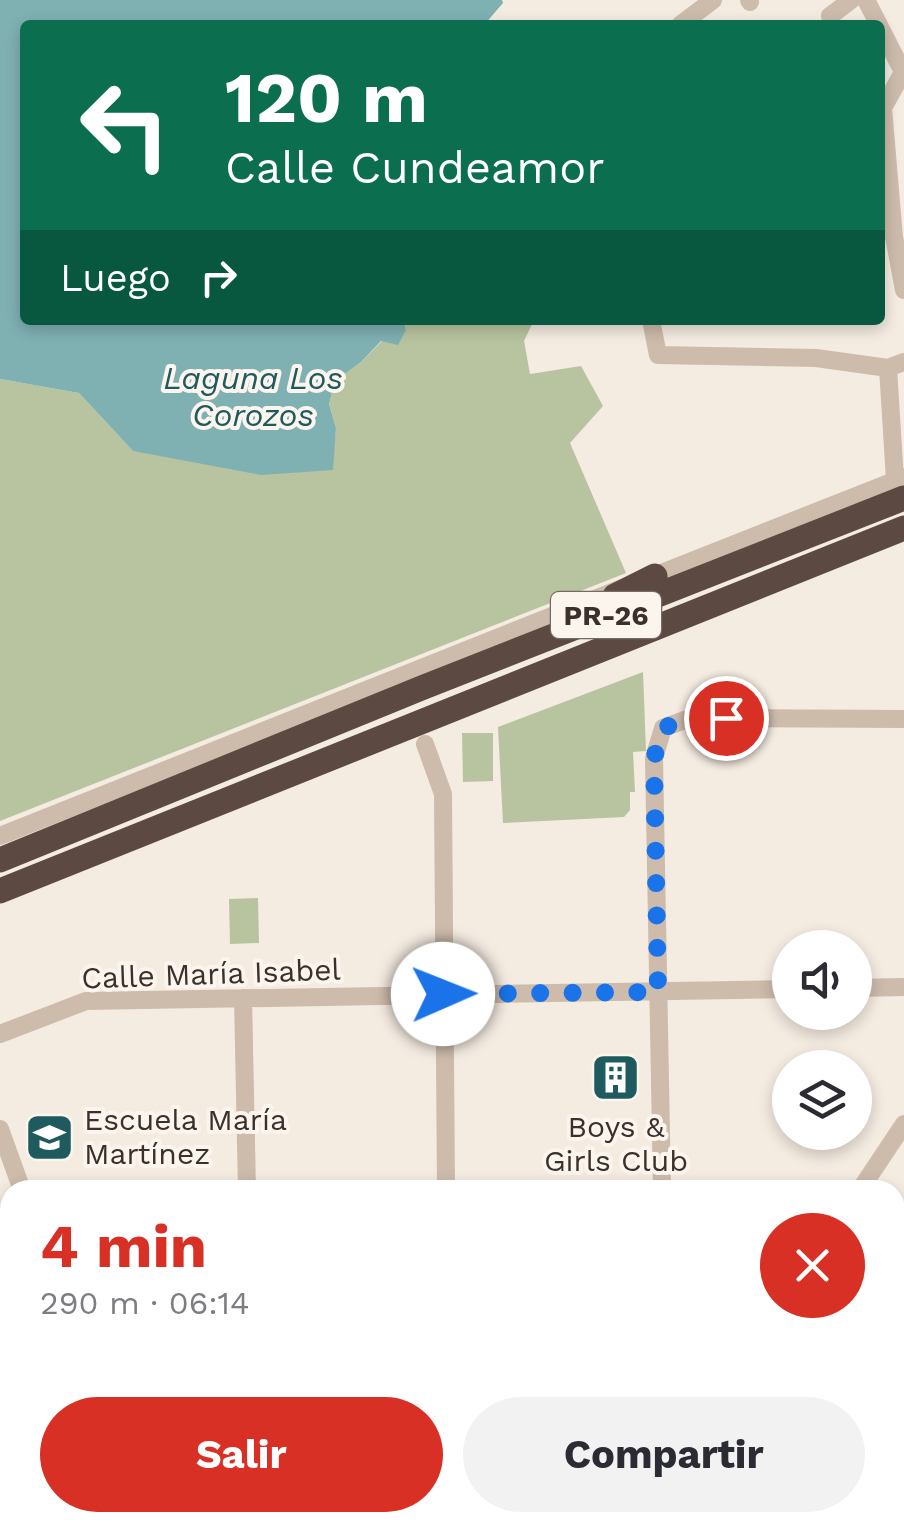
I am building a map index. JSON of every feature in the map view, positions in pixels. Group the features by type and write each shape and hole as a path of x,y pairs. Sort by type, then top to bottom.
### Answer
{"highway":[{"name":"PR-26","path":"0,860 424,687 901,485"},
{"name":"PR-26","path":"0,891 904,528"},
{"path":"424,687 484,654 654,576"}],"street":[{"path":"687,20 713,0"},
{"path":"831,20 851,0"},
{"path":"885,36 904,72 885,102"},
{"path":"885,148 904,290"},
{"path":"0,836 654,576 901,485 896,365 816,358 658,355 653,325"},
{"path":"662,1180 654,758 663,728 690,718 904,718"},
{"path":"424,744 443,794 446,1180"},
{"path":"872,987 904,986"},
{"name":"Calle María Isabel","path":"0,1034 86,1001 772,989"},
{"path":"243,998 247,1180"},
{"path":"867,1180 904,1124"},
{"path":"0,1128 18,1180"}],"green space":[{"path":"405,325 532,325 524,341 530,374 581,366 603,406 570,443 626,573 0,821 0,379 79,393 133,451 332,470 336,428 329,404 335,381 382,341 406,330"},
{"path":"643,672 646,751 633,752 635,792 630,792 630,810 624,817 503,823 498,727"},
{"path":"462,733 493,733 493,781 463,782"},
{"path":"258,898 259,943 230,944 229,899"}],"water":[{"name":"Laguna Los Corozos","path":"0,0 502,0 488,20 20,20 20,325 405,325 406,330 398,345 381,341 335,381 329,404 336,428 333,470 261,475 133,451 79,393 0,379"}],"place":[{"name":"Boys & Girls Club","path":"616,1078"},
{"name":"Escuela María Martínez","path":"49,1137"}],"route":[{"path":"443,994 658,992 654,758 663,728 690,718 726,718"}]}
